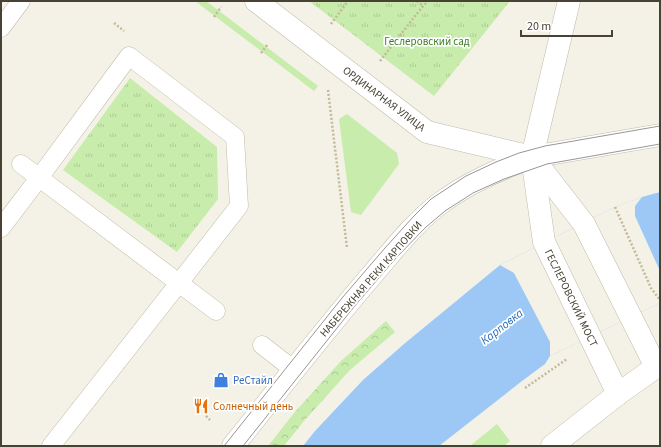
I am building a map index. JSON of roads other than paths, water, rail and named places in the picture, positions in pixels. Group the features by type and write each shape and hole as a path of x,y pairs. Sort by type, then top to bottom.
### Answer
{"street":[{"name":"ОРДИНАРНАЯ УЛИЦА","path":"256,1 427,132 532,157"},
{"path":"552,446 618,394 658,366 630,316 584,224 532,157 570,1"},
{"name":"НАБЕРЕЖНАЯ РЕКИ КАРПОВКИ","path":"233,446 359,291 419,222 438,205 469,184 500,169 532,157 660,135"},
{"name":"ГЕСЛЕРОВСКИЙ МОСТ","path":"532,157 544,242 618,394"}],"lane":[{"path":"1,28 21,1"},
{"path":"1,228 129,56 235,137 239,206 51,446"},
{"path":"21,164 216,311"},
{"path":"262,346 294,370"}],"water":[{"name":"Карповка","path":"660,192 660,303 550,356 545,364 439,446 303,446 315,431 363,380 404,344 500,265 615,207"}],"tram line":[{"path":"224,446 342,298 385,248 431,199 466,176 519,153 545,146 660,126"},
{"path":"243,446 353,308 396,258 425,228 445,211 473,193 504,179 547,164 660,144"}],"place":[{"name":"РеСтайл","path":"221,380"},
{"name":"Солнечный день","path":"201,406"}],"park label":[{"name":"Геслеровский сад","path":"427,41"}]}
